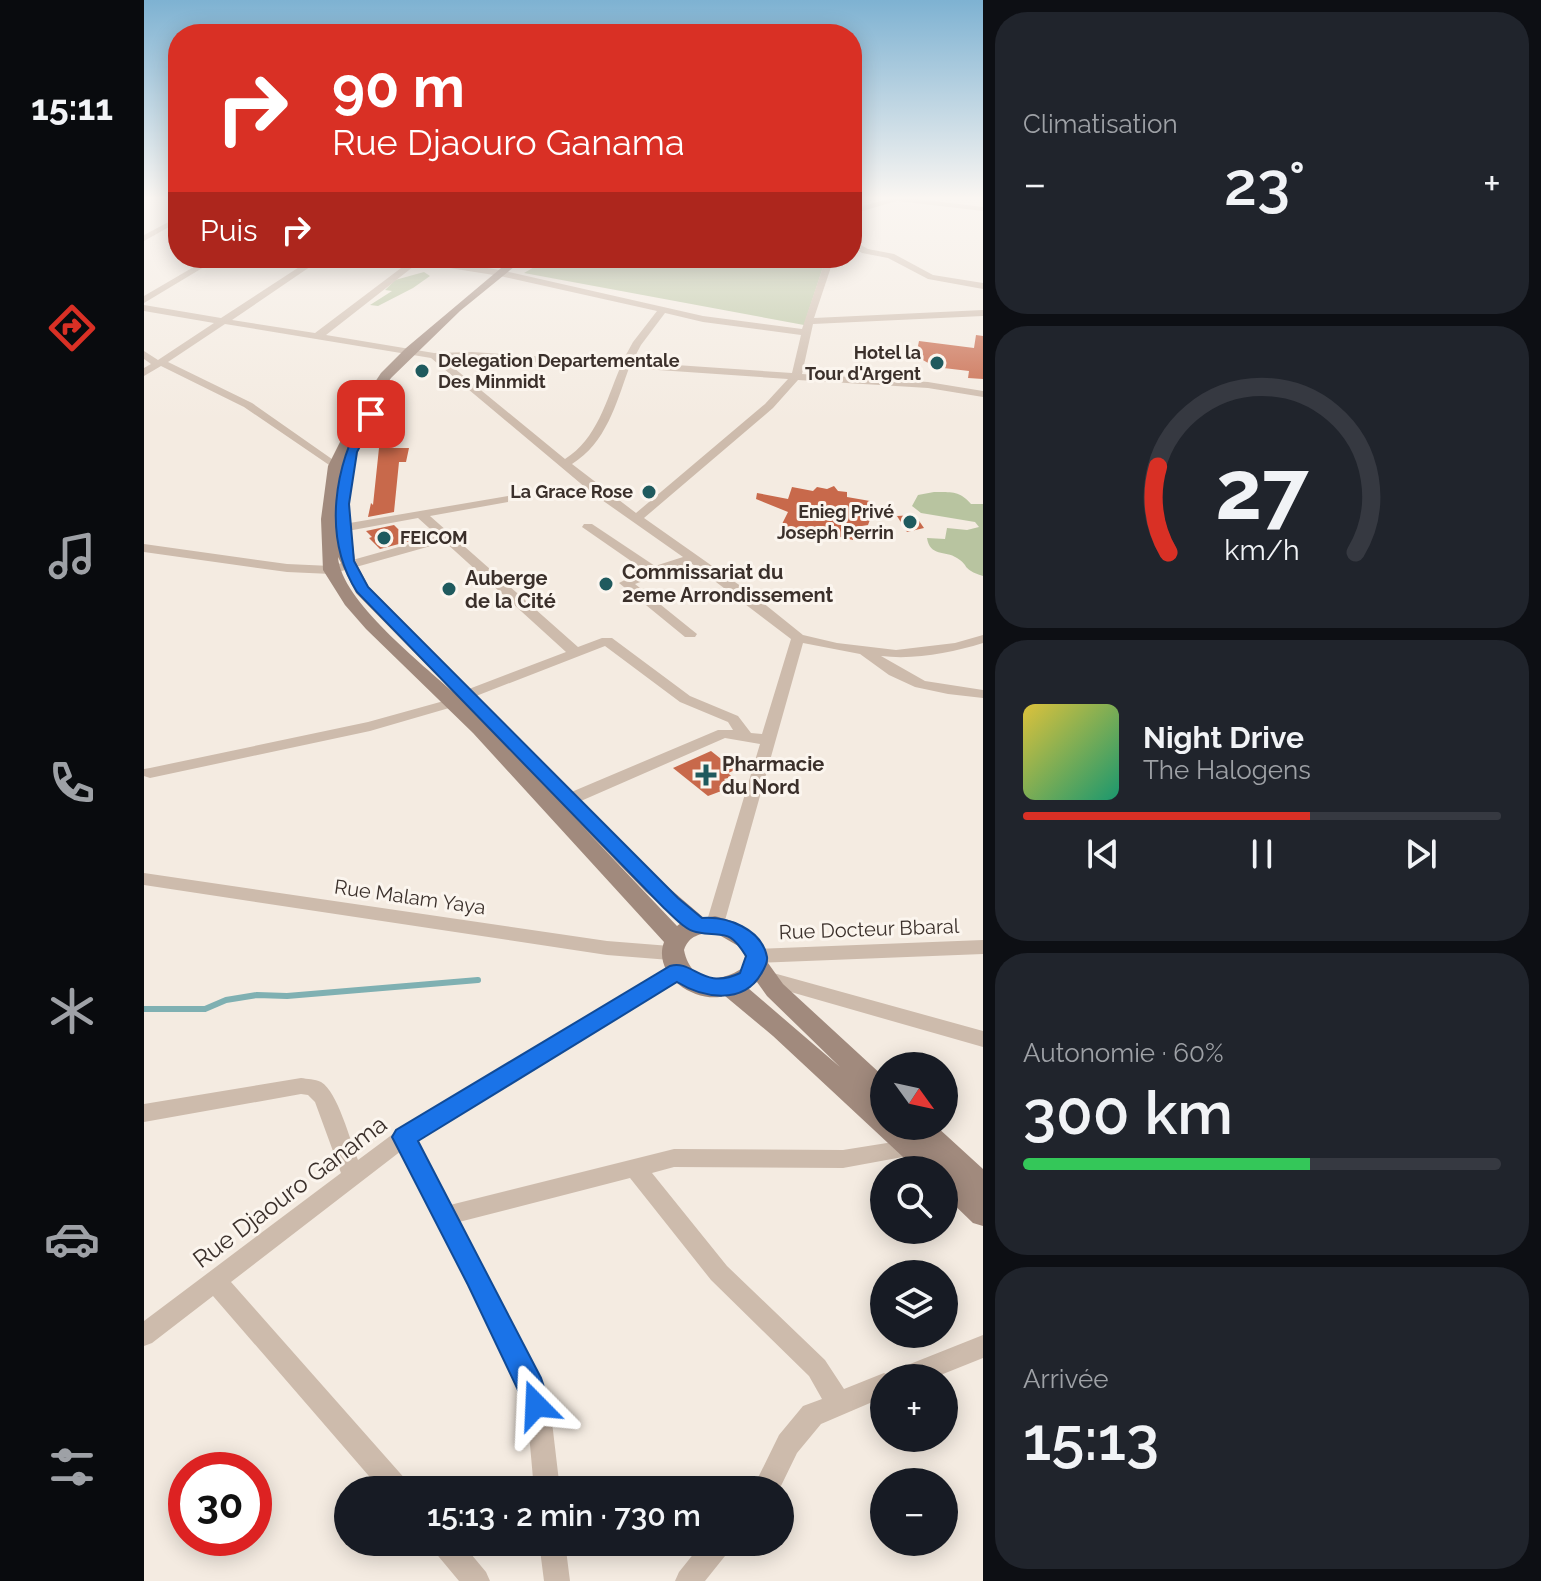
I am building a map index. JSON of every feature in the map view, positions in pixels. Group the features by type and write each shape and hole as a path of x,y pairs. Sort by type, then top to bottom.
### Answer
{"main road":[{"path":"505,274 369,401 335,466 329,519 331,570 351,601 372,625 568,800 654,887 707,925 743,935 760,966 800,1015 870,1080"},
{"path":"421,353 385,394 351,452 343,487 342,528 349,565 362,589 701,986 730,987 747,979 760,966"},
{"path":"674,955 685,931 707,925"},
{"path":"730,987 782,1029 870,1109"},
{"path":"920,1140 983,1186"},
{"path":"958,1191 983,1214"}],"street":[{"path":"144,300 190,273"},
{"path":"151,368 296,273"},
{"path":"317,337 400,273"},
{"path":"498,273 717,322 807,333"},
{"path":"635,520 769,406 797,375 809,321 825,273"},
{"path":"923,273 983,286"},
{"path":"144,308 421,353 797,375 928,385 983,394"},
{"path":"565,464 582,453 607,416 627,364 640,340 663,310"},
{"path":"809,321 983,313"},
{"path":"421,353 635,520 747,597 798,638 864,650 910,653 956,647 983,639"},
{"path":"144,354 151,368 248,405 335,466"},
{"path":"342,528 504,499"},
{"path":"421,514 574,651"},
{"path":"588,527 653,571"},
{"path":"144,548 287,568 331,570 446,538"},
{"path":"690,634 626,583 691,559"},
{"path":"707,925 798,638"},
{"path":"146,770 370,726 458,699 574,651 607,641 685,699 733,719 744,734"},
{"path":"864,650 908,681 948,691 983,694"},
{"path":"568,800 723,733 768,740"},
{"name":"Rue Malam Yaya","path":"144,879 607,948 674,955"},
{"name":"Rue Docteur Bbaral","path":"760,966 983,947"},
{"name":"Rue Djaouro Ganama","path":"144,1335 404,1137 674,955"},
{"path":"760,966 983,1039"},
{"path":"144,1113 301,1086 314,1088 323,1097 353,1176"},
{"path":"404,1137 532,1388 540,1422 546,1476"},
{"path":"444,1216 542,1192 596,1174 674,1158 843,1159 906,1140"},
{"path":"635,1168 719,1273 817,1368 838,1402"},
{"path":"215,1281 386,1476"},
{"path":"939,1364 983,1346"},
{"path":"772,1476 788,1444 812,1415 870,1390"},
{"path":"455,1556 477,1581"},
{"path":"554,1556 557,1581"},
{"path":"688,1581 709,1556"}],"green space":[{"path":"421,273 430,276 378,306 370,305 392,291 385,290 395,280"},
{"path":"524,273 821,273 804,325"},
{"path":"955,493 971,504 983,504 983,576 957,558 931,548 927,538 945,539 947,528 967,530 979,527 975,522 921,513 912,506 918,495"}],"building":[{"name":"Hotel la Tour d'Argent","path":"976,335 983,336 983,379 968,378 969,371 935,367 916,356 919,341 974,348"},
{"path":"379,448 409,448 406,462 399,462 394,512 368,517 371,503 373,505"},
{"path":"834,486 838,491 847,492 847,497 870,501 865,513 872,514 868,525 856,527 853,540 827,534 825,538 806,535 807,531 781,526 788,512 756,499 757,493 788,499 792,487 813,491 817,487 827,489"},
{"name":"Enieg Privé Joseph Perrin","path":"915,515 924,528 907,532 897,516"},
{"name":"FEICOM","path":"394,525 410,541 380,549 366,531"},
{"name":"Pharmacie du Nord","path":"711,751 735,770 728,773 732,777 724,779 728,783 719,786 724,790 708,796 673,768"}],"waterway":[{"path":"144,1009 205,1009 226,1000 257,995 287,996 478,980"}],"place":[{"name":"Hotel la Tour d'Argent","path":"937,363"},
{"name":"Delegation Departementale Des Minmidt","path":"422,371"},
{"name":"La Grace Rose","path":"649,492"},
{"name":"Enieg Privé Joseph Perrin","path":"910,522"},
{"name":"FEICOM","path":"384,538"},
{"name":"Commissariat du 2eme Arrondissement","path":"606,584"},
{"name":"Auberge de la Cité","path":"449,589"},
{"name":"Pharmacie du Nord","path":"706,775"}],"route":[{"path":"371,414 351,452 342,504 347,561 362,589 680,912 698,925 715,924 743,935 752,944 757,956 747,979 730,987 716,989 701,986 687,981 677,972 404,1137 478,1277 532,1388 536,1405"}]}
